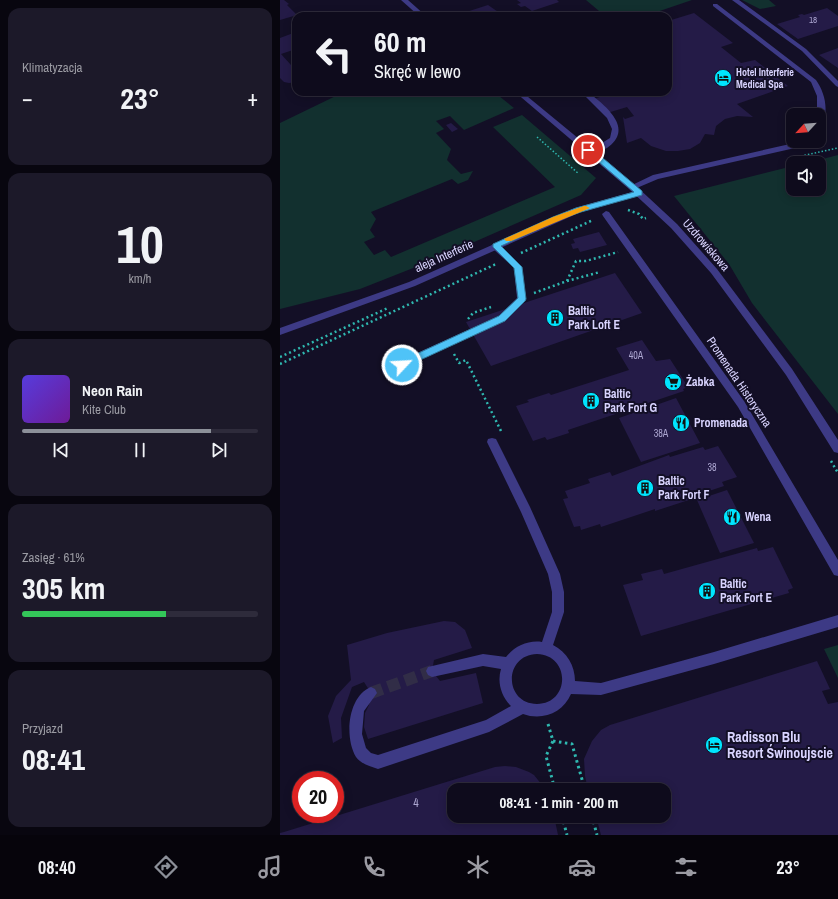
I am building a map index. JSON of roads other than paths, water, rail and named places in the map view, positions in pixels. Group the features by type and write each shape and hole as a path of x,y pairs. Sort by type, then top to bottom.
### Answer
{"street":[{"path":"404,0 418,12"},
{"path":"734,0 804,50 838,85"},
{"path":"715,5 814,81 820,92 822,108"},
{"path":"828,75 838,77"},
{"name":"Uzdrowiskowa","path":"523,96 592,153 674,226 714,271 789,372 838,450"},
{"path":"588,96 609,115 616,126 616,132 609,144 592,153"},
{"name":"aleja Interferie","path":"280,332 412,284 556,218 635,190 656,177 786,147"},
{"name":"Promenada Historyczna","path":"606,214 741,404 838,571"},
{"path":"387,372 502,318 522,299 518,267 495,246"},
{"path":"492,442 526,510 554,574 558,592 558,612 546,648"},
{"path":"567,687 601,689 714,658 838,621"},
{"path":"537,647 546,648 555,653 562,660 567,669 567,687 564,695 558,702 544,710 532,711 522,707 514,701 508,693 505,683 506,673 509,664 521,651 537,647"},
{"path":"432,671 483,660 509,664"},
{"path":"371,692 358,708 356,734 361,752 367,758 378,762 490,726 522,707"}],"tunnel":[{"path":"371,693 432,671"}],"place":[{"name":"Hotel Interferie Medical Spa","path":"723,78"},
{"name":"Baltic Park Loft E","path":"555,318"},
{"name":"Żabka","path":"673,382"},
{"name":"Baltic Park Fort G","path":"591,401"},
{"name":"Promenada","path":"681,423"},
{"name":"Baltic Park Fort F","path":"645,488"},
{"name":"Wena","path":"732,517"},
{"name":"Baltic Park Fort E","path":"707,591"},
{"name":"Radisson Blu Resort Świnoujscie","path":"714,745"}]}
